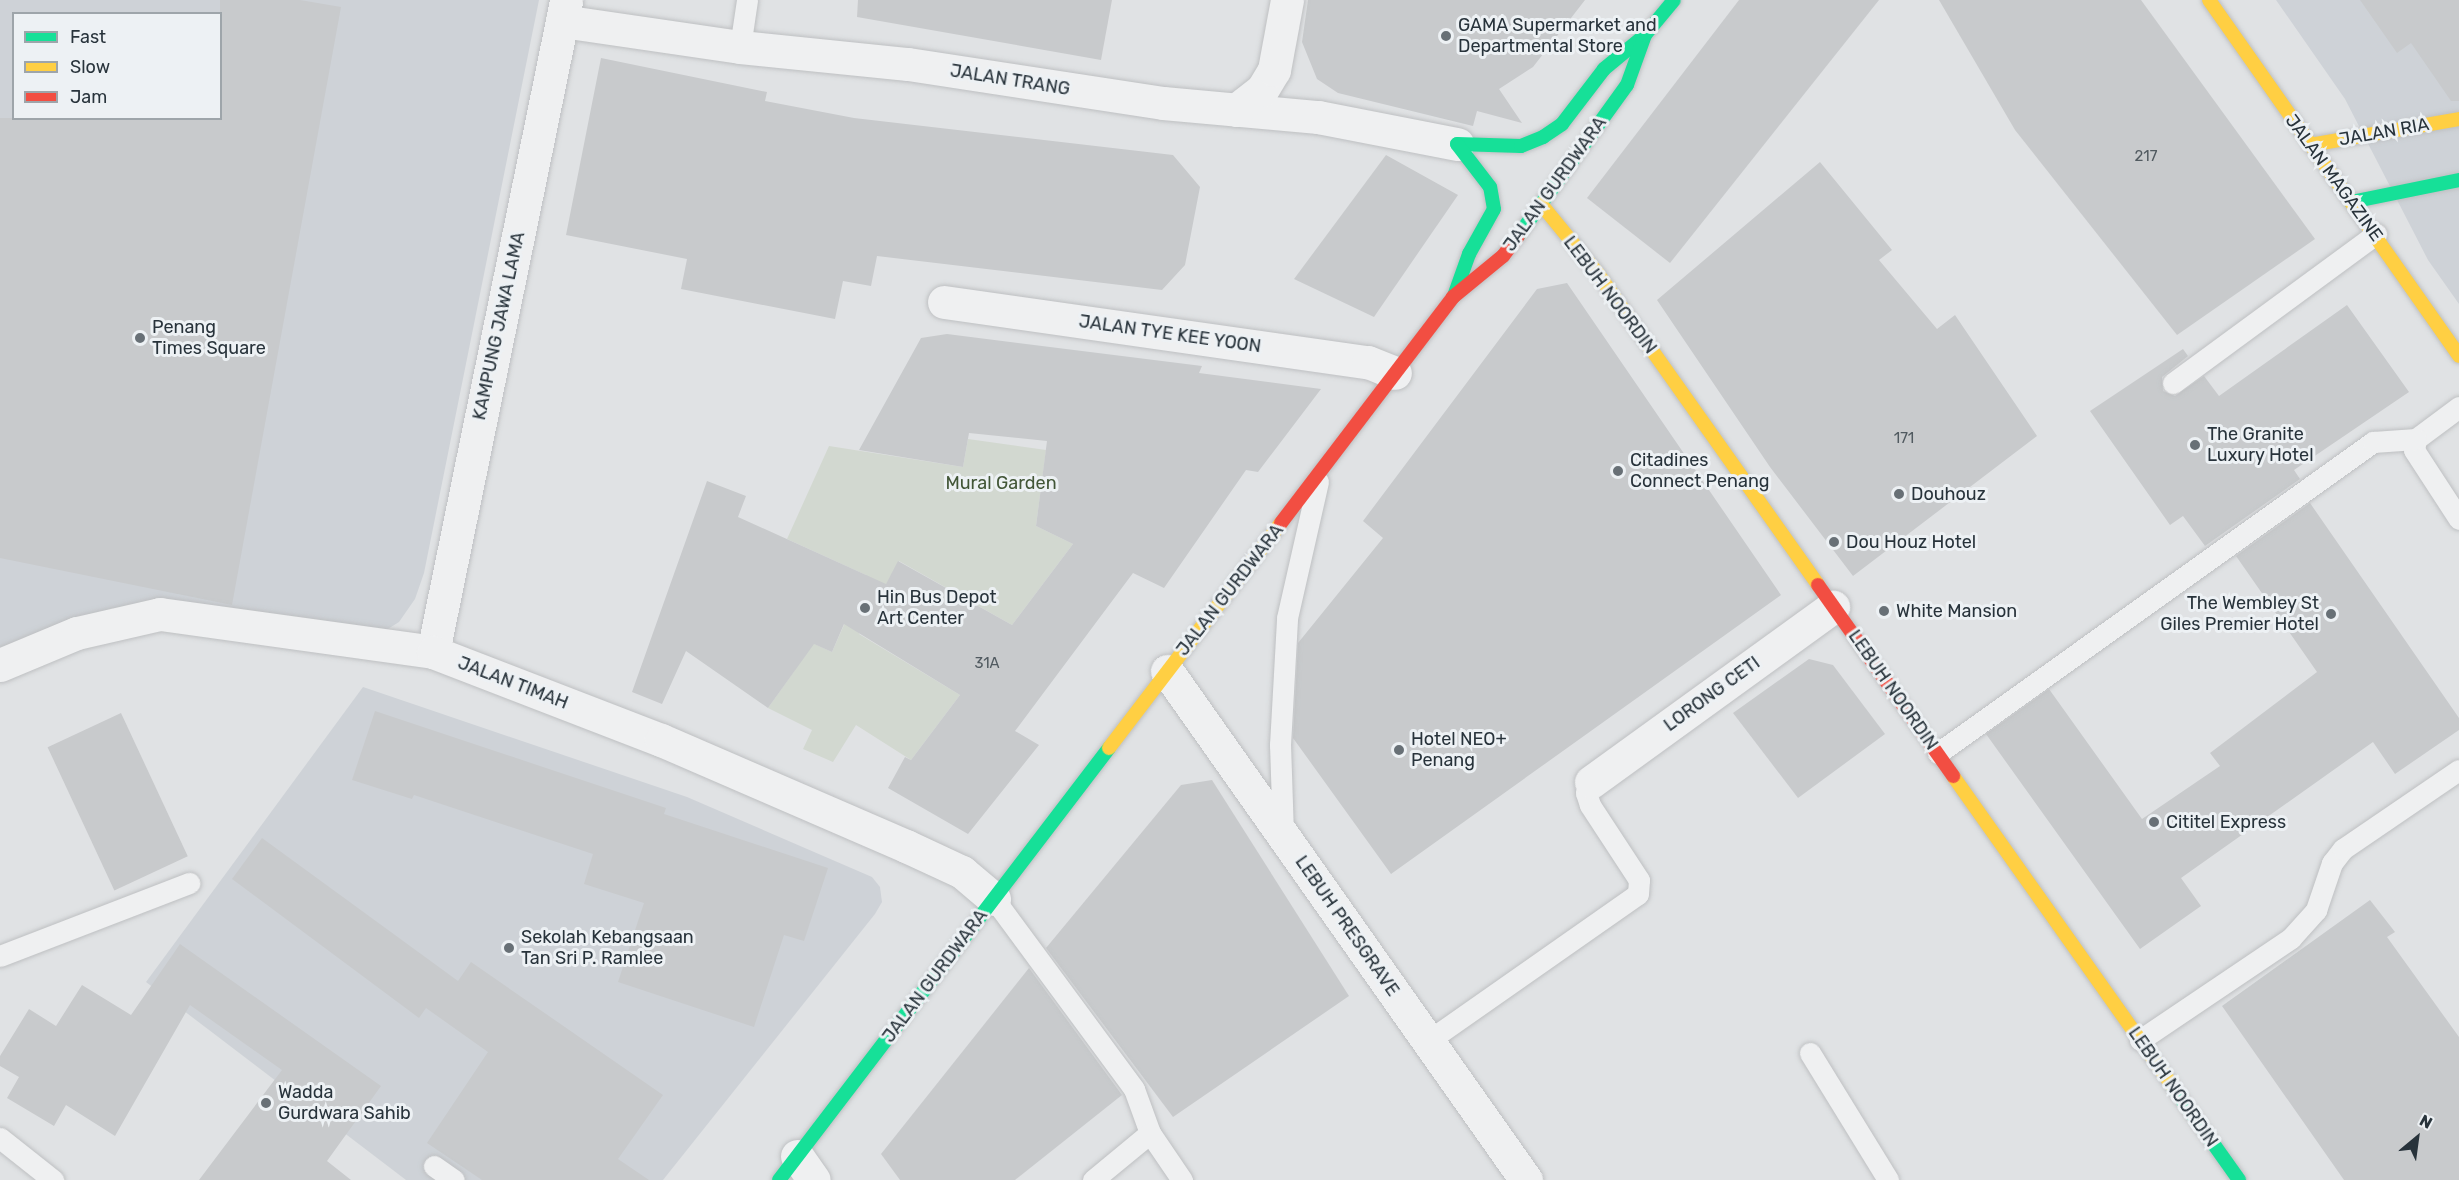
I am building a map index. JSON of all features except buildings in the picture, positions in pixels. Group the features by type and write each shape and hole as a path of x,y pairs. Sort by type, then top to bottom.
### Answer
{"main road":[{"name":"JALAN GURDWARA","path":"797,1172 994,898 1453,297 1503,256 1627,85 1645,35 1674,0"},
{"name":"JALAN MAGAZINE","path":"2209,0 2310,145 2376,234 2459,356"},
{"path":"1457,144 1521,146 1543,137 1562,124 1604,69 1645,35"},
{"name":"JALAN RIA","path":"2310,145 2459,119"},
{"path":"1453,297 1468,254 1494,209 1490,187 1457,144"},
{"path":"2351,202 2459,180"},
{"name":"LEBUH NOORDIN","path":"1541,204 1598,274 2239,1180"}],"street":[{"path":"1236,110 1262,90 1278,56 1287,0"},
{"name":"JALAN TRANG","path":"564,11 740,47 908,64 1163,104 1318,117 1457,144"},
{"name":"KAMPUNG JAWA LAMA","path":"433,651 564,11"},
{"path":"1278,56 1292,88 1318,117"},
{"name":"JALAN TYE KEE YOON","path":"944,302 1368,362 1395,373"},
{"name":"LORONG CETI","path":"1591,782 1833,606"},
{"name":"JALAN TIMAH","path":"0,665 77,633 160,614 433,651 661,740 924,855 962,872 994,898"},
{"name":"LEBUH PRESGRAVE","path":"1167,671 1526,1180"}],"lane":[{"path":"740,47 747,0"},
{"path":"2173,383 2376,234"},
{"path":"1938,753 2373,442 2415,445 2459,407"},
{"path":"2415,445 2459,519"},
{"path":"1282,835 1281,745 1287,618 1320,472"},
{"path":"2140,1040 2291,938 2316,910 2332,863 2343,849 2459,770"},
{"path":"1428,1041 1638,894 1639,880 1590,805 1586,793 1591,782"},
{"path":"0,956 189,884"},
{"path":"994,898 1134,1089 1150,1133 1182,1180"},
{"path":"1810,1053 1888,1180"},
{"path":"1093,1180 1150,1133"},
{"path":"0,1138 53,1180"},
{"path":"434,1166 454,1180"}],"shaded area":[{"path":"0,0 539,0 424,573 415,599 399,622 383,632 112,608 0,653"},
{"path":"2276,0 2459,0 2459,304 2428,260 2345,99"},
{"name":"Sekolah Kebangsaan Tan Sri P. Ramlee","path":"363,687 687,797 872,877 880,887 882,902 875,914 663,1180 406,1180 146,982"}],"green space":[{"name":"Mural Garden","path":"968,439 1046,450 1036,526 1073,544 1012,625 899,561 859,634 960,695 911,760 856,725 833,762 803,749 812,730 768,708 795,670 753,616 832,652 866,575 787,539 829,446 963,467"}],"traffic: fast":[{"path":"1518,236 1627,85 1645,35 1674,0"},
{"path":"1457,144 1521,146 1543,137 1562,124 1604,69 1644,36"},
{"path":"1454,296 1469,254 1494,209 1490,187 1457,144"},
{"path":"2351,202 2459,180"},
{"path":"779,1180 1109,748"},
{"path":"2173,1087 2239,1180"}],"traffic: slow":[{"path":"2209,0 2459,356"},
{"path":"2310,145 2459,119"},
{"path":"1541,204 1598,274 1818,585"},
{"path":"1109,748 1281,523"},
{"path":"1953,776 2173,1087"}],"traffic: jam":[{"path":"1281,523 1453,297 1503,256 1518,236"},
{"path":"1818,585 1953,776"}],"place":[{"name":"GAMA Supermarket and Departmental Store","path":"1446,36"},
{"name":"Penang Times Square","path":"140,338"},
{"name":"The Granite Luxury Hotel","path":"2195,445"},
{"name":"Citadines Connect Penang","path":"1618,471"},
{"name":"Douhouz","path":"1899,494"},
{"name":"Dou Houz Hotel","path":"1834,542"},
{"name":"Hin Bus Depot Art Center","path":"865,608"},
{"name":"White Mansion","path":"1884,611"},
{"name":"The Wembley St Giles Premier Hotel","path":"2331,614"},
{"name":"Hotel NEO+ Penang","path":"1399,750"},
{"name":"Cititel Express","path":"2154,822"},
{"name":"Sekolah Kebangsaan Tan Sri P. Ramlee","path":"509,948"},
{"name":"Wadda Gurdwara Sahib","path":"266,1103"}]}
